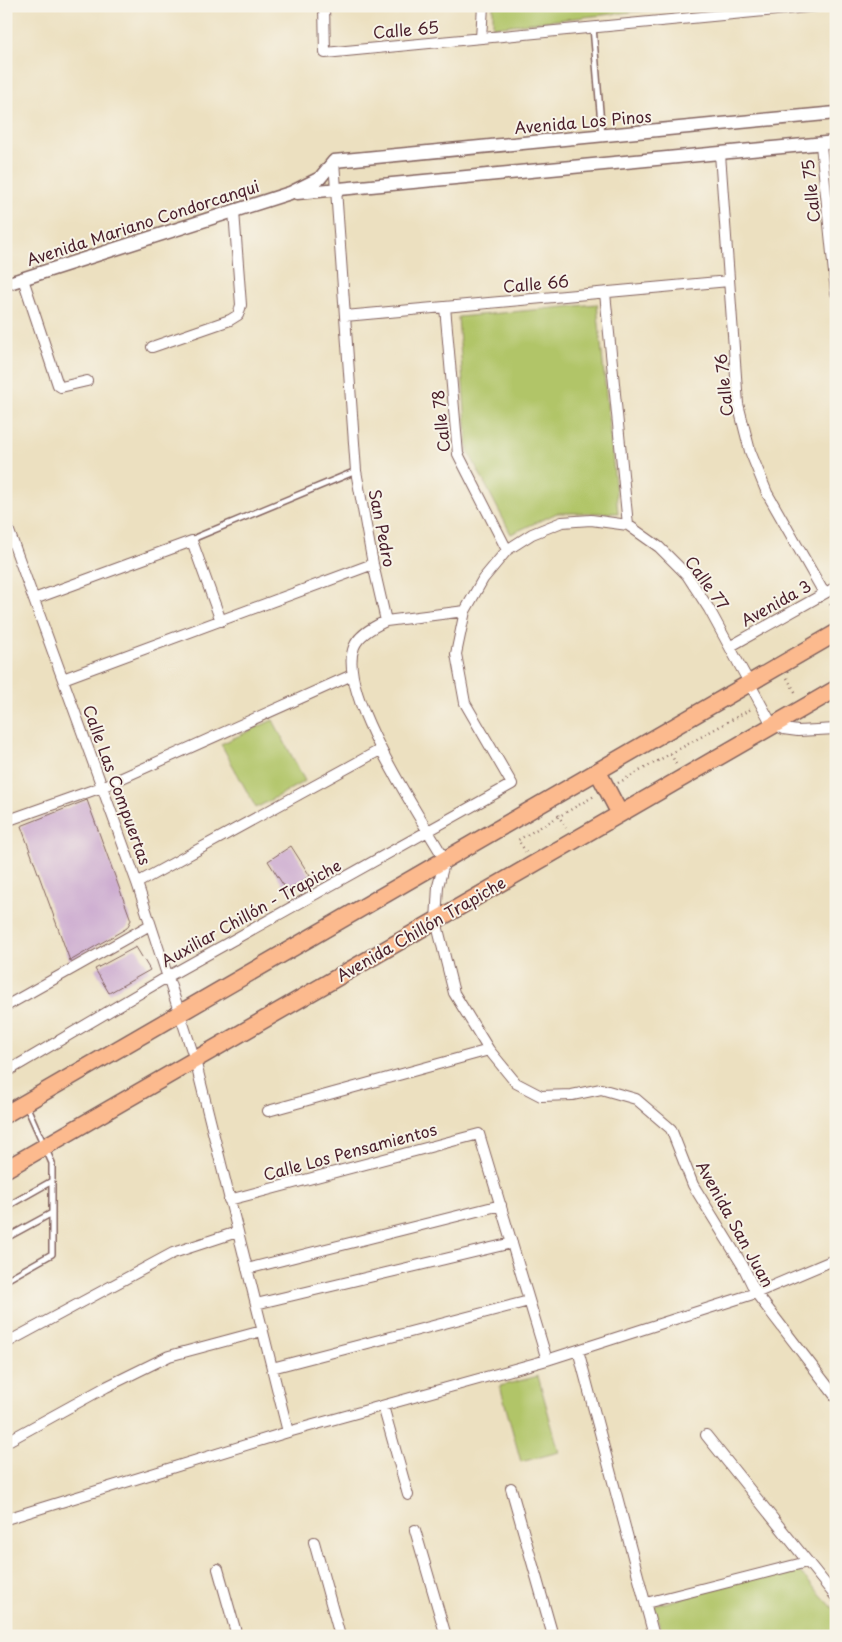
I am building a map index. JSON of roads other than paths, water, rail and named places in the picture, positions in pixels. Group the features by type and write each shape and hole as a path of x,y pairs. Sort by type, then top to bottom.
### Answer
{"main road":[{"path":"6,1114 836,633"},
{"name":"Avenida Chillón Trapiche","path":"6,1169 836,688"},
{"path":"598,772 620,814"}],"street":[{"name":"Calle 65","path":"324,6 325,53 593,27 750,9 818,6"},
{"path":"480,38 483,6"},
{"name":"Avenida Los Pinos","path":"334,162 836,113"},
{"path":"336,189 821,145 836,142"},
{"name":"Calle 75","path":"821,145 836,293"},
{"name":"Calle 76","path":"720,154 738,404 750,451 767,493 824,594"},
{"name":"San Pedro","path":"334,162 356,471 373,564 386,621"},
{"name":"Avenida Mariano Condorcanqui","path":"290,194 320,178 334,162"},
{"name":"Avenida Mariano Condorcanqui","path":"6,284 290,194 336,189"},
{"path":"152,347 230,320 238,315 240,305 234,211"},
{"path":"23,279 58,385 61,387 87,381"},
{"name":"Calle 66","path":"345,316 730,282"},
{"path":"605,293 628,525"},
{"name":"Calle 78","path":"445,307 458,454 506,550"},
{"name":"Calle 77","path":"512,784 465,703 456,654 465,611 483,579 506,550 532,534 562,522 591,520 628,525 659,547 687,575 731,646 760,704 774,724"},
{"name":"Calle Las Compuertas","path":"6,522 137,883 195,1060 288,1432"},
{"path":"34,599 192,541 221,621"},
{"path":"63,679 373,564"},
{"name":"Avenida 3","path":"731,646 836,587"},
{"path":"445,860 380,750 352,675 351,660 355,645 370,629 386,621 465,611"},
{"path":"6,821 102,787 352,675"},
{"path":"774,724 783,729 798,731 836,729"},
{"path":"137,883 380,750"},
{"name":"Auxiliar Chillón - Trapiche","path":"6,1072 167,977 512,784"},
{"name":"Avenida San Juan","path":"445,860 438,886 436,920 454,993 489,1050 516,1083 541,1096 572,1095 601,1089 636,1099 671,1129 693,1185 743,1266 756,1294 836,1397"},
{"path":"6,1006 150,925"},
{"path":"268,1111 489,1050"},
{"name":"Calle Los Pensamientos","path":"229,1200 479,1134 500,1205"},
{"path":"247,1269 500,1205 547,1360"},
{"path":"6,1343 173,1253 237,1232"},
{"path":"256,1304 512,1243"},
{"path":"6,1519 288,1432 547,1360 756,1294 836,1259"},
{"path":"272,1368 529,1300"},
{"path":"6,1442 106,1387 169,1356 262,1331"},
{"path":"578,1350 654,1636"},
{"path":"383,1406 408,1494"},
{"path":"706,1435 836,1597"},
{"path":"512,1488 553,1636"},
{"path":"415,1530 446,1636"},
{"path":"314,1542 340,1636"},
{"path":"646,1603 807,1562"},
{"path":"218,1569 237,1636"}],"lane":[{"path":"593,27 602,136"},
{"path":"192,541 197,537 356,471"},
{"path":"6,1280 52,1254 52,1163 25,1103"},
{"path":"6,1207 52,1181"},
{"path":"6,1238 52,1213"}]}
